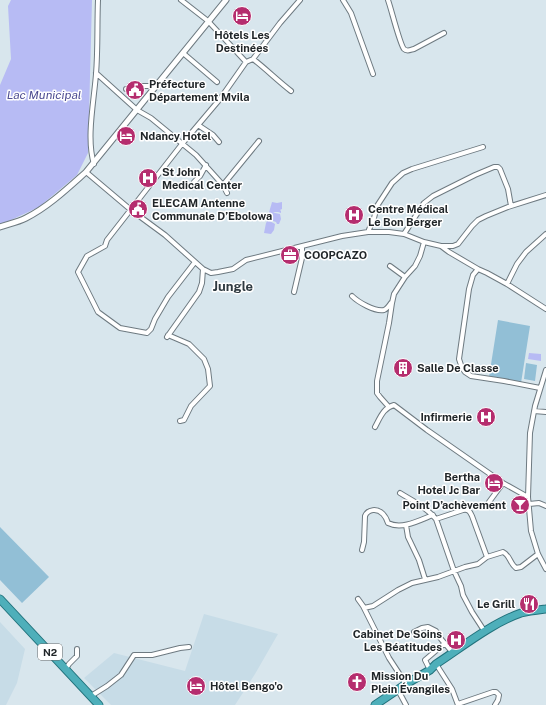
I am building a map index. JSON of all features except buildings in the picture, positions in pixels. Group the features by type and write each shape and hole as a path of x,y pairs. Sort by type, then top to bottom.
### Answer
{"highway":[{"name":"N2","path":"0,599 99,705"},
{"path":"375,705 430,670 453,652 500,623 522,613 546,609"}],"street":[{"path":"94,164 90,150 96,73 98,0"},
{"path":"181,0 208,21 246,62"},
{"path":"0,227 16,222 33,214 62,193 94,164 226,0"},
{"path":"195,262 168,297 151,329 147,333 120,328 98,312 78,272 87,256 105,246 108,240 182,144 220,99 246,62 253,59 280,23 300,0"},
{"path":"343,0 351,13 373,74"},
{"path":"388,0 399,38 403,48 406,50 408,51 414,49 444,33"},
{"path":"183,53 217,82"},
{"path":"253,59 291,91"},
{"path":"96,73 137,110 151,118 196,155 223,185 227,193"},
{"path":"126,88 131,89 139,86 156,86"},
{"path":"198,125 213,135 219,142"},
{"path":"223,185 259,141"},
{"path":"368,232 377,206 392,183 403,173 483,147"},
{"path":"194,182 200,176 206,165"},
{"path":"404,234 424,204 433,196 494,167 498,167 500,169 508,189 511,206"},
{"path":"86,172 131,210 165,235 203,269 211,273 233,269 246,260 342,236 368,232 404,234 424,242 441,246 456,245 478,220 511,206 546,195"},
{"path":"506,284 517,264 526,252 546,234"},
{"path":"388,406 377,393 377,381 392,303 394,294 405,277 415,266 424,242"},
{"path":"294,292 302,258 302,246"},
{"path":"441,246 506,284 546,310"},
{"path":"390,266 405,277"},
{"path":"180,421 184,420 191,406 210,386 208,369 204,358 189,344 168,336 199,292 202,283 203,269"},
{"path":"478,269 473,276 469,289 459,359 462,368 471,376 546,386"},
{"path":"352,296 358,302 377,309 384,310 392,303"},
{"path":"546,370 540,386 530,433 528,497 531,531 538,554 546,569"},
{"path":"375,427 388,406 394,404 427,430 503,483 528,497"},
{"path":"534,411 546,412"},
{"path":"489,502 503,483"},
{"path":"400,493 421,505 436,519 463,595 485,632"},
{"path":"529,504 539,503 546,506"},
{"path":"362,550 366,513 369,511 374,510 379,512 390,524 406,525 433,515"},
{"path":"436,519 463,510 469,511 487,557"},
{"path":"406,525 408,537 426,579"},
{"path":"364,608 373,606 412,583 438,577 478,564 487,557 503,552 506,553 513,567 516,568 521,567 538,554"},
{"path":"358,599 389,658 406,684"},
{"path":"414,632 428,627 436,631 453,652"},
{"path":"430,670 426,660 445,643"},
{"path":"91,696 121,675 134,655 152,655 190,647"},
{"path":"66,669 77,656 77,649"},
{"path":"436,664 452,690 458,705 496,692 499,695 495,705"},
{"path":"398,690 406,705"}],"shaded area":[{"path":"498,320 530,326 521,383 489,377"},
{"path":"526,363 537,365 535,381 524,379"},
{"path":"0,527 49,577 22,603 0,580"},
{"path":"204,614 278,634 235,705 111,705 84,678 114,653 185,671"},
{"path":"0,622 25,649 17,683 6,705 0,705"}],"water":[{"name":"Lac Municipal","path":"11,0 92,0 88,153 77,175 39,207 0,224 0,85 11,59 8,6"},
{"path":"272,202 282,202 282,209 280,210 281,213 273,212 280,214 281,219 279,224 268,218"},
{"path":"268,220 275,224 274,230 271,234 264,233"},
{"path":"529,353 541,354 541,361 528,359"}],"place":[{"name":"Hôtels Les Destinées","path":"242,16"},
{"name":"Préfecture Département Mvila","path":"135,90"},
{"name":"Ndancy Hotel","path":"126,136"},
{"name":"St John Medical Center","path":"148,178"},
{"name":"ELECAM Antenne Communale D’Ebolowa","path":"138,209"},
{"name":"Centre Médical Le Bon Berger","path":"354,215"},
{"name":"COOPCAZO","path":"290,255"},
{"name":"Salle De Classe","path":"403,368"},
{"name":"Infirmerie","path":"486,417"},
{"name":"Bertha Hotel Jc Bar","path":"494,483"},
{"name":"Point D’achèvement","path":"520,505"},
{"name":"Le Grill","path":"529,604"},
{"name":"Cabinet De Soins Les Béatitudes","path":"456,640"},
{"name":"Mission Du Plein Évangiles","path":"357,682"},
{"name":"Hôtel Bengo'o","path":"196,686"}],"district":[{"name":"Jungle","path":"233,286"}]}
